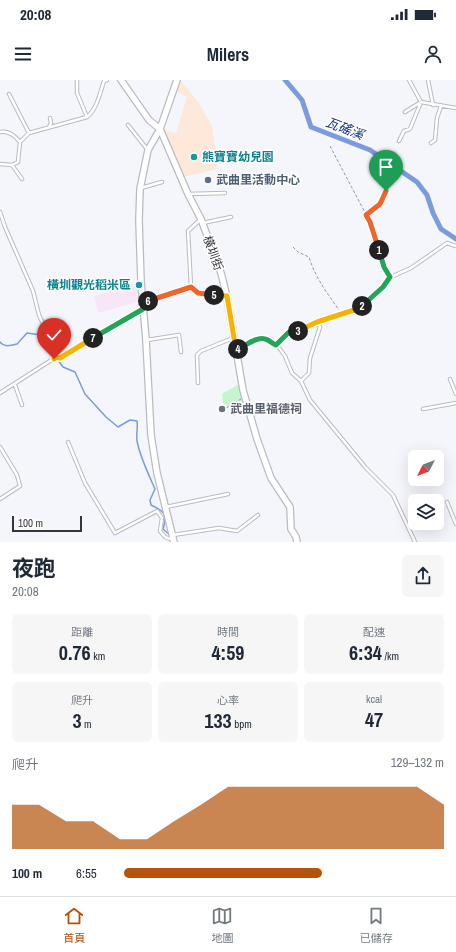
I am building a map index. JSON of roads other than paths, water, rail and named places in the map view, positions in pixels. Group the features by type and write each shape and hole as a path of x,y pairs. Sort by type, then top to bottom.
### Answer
{"street":[{"name":"橫圳街","path":"121,80 149,120 160,129 188,194 202,221 221,273 227,296 245,396 257,439 271,478 290,507 291,529 297,542"},
{"path":"174,539 157,473 151,435 139,228 140,188 148,150 160,129 177,80"}],"lane":[{"path":"77,80 77,93 87,117"},
{"path":"0,164 12,165 18,162 20,142 28,133 87,117 91,114 97,103 104,81 107,80"},
{"path":"408,80 421,102 456,108"},
{"path":"428,80 433,105"},
{"path":"9,94 28,133"},
{"path":"405,112 421,102"},
{"path":"399,141 404,131 410,129 413,124 421,102"},
{"path":"431,143 435,140 437,118 441,106"},
{"path":"49,128 50,118"},
{"path":"128,125 148,150"},
{"path":"0,132 6,132 15,136 20,142"},
{"path":"12,165 22,179"},
{"path":"140,188 162,182"},
{"path":"188,194 225,192"},
{"path":"0,212 5,227 33,290 39,315 44,326 44,334 56,358"},
{"path":"227,296 198,293 191,287 188,231 202,221 231,217"},
{"path":"276,345 289,332 300,331 317,322 354,310 364,305 383,287 390,277 411,268 448,242 456,246"},
{"path":"0,393 143,306 191,287"},
{"path":"301,381 309,373 310,358 320,327 317,322"},
{"path":"146,340 179,335 181,352"},
{"path":"198,383 197,355 201,351 234,338"},
{"path":"236,350 259,338 264,338 276,345 285,356 292,374 301,381 310,400 366,468 393,495 415,542"},
{"path":"450,379 456,394"},
{"path":"15,385 22,405"},
{"path":"423,410 456,403"},
{"path":"68,442 86,483 115,533 157,511 162,518 160,531 165,537 174,539 219,528 237,531 258,515"},
{"path":"0,447 18,475 20,486 0,499"},
{"path":"165,507 228,494"},
{"path":"447,502 456,524"}],"waterway":[{"name":"瓦磘溪","path":"285,80 302,100 311,127 370,150 417,182 427,195 433,213 441,229 456,239"},
{"path":"0,342 6,346 17,344 27,333 41,335 55,356"},
{"path":"57,359 63,367 75,372 85,394 106,417 118,427 130,420 137,421 138,447 155,489 150,500 151,505 162,511 164,514 165,520 163,529 170,535"},
{"path":"175,538 177,542"}],"place":[{"name":"熊寶寶幼兒園","path":"194,157"},
{"name":"武曲里活動中心","path":"208,180"},
{"name":"橫圳觀光稻米區","path":"139,285"},
{"name":"武曲里福德祠","path":"222,409"}]}
